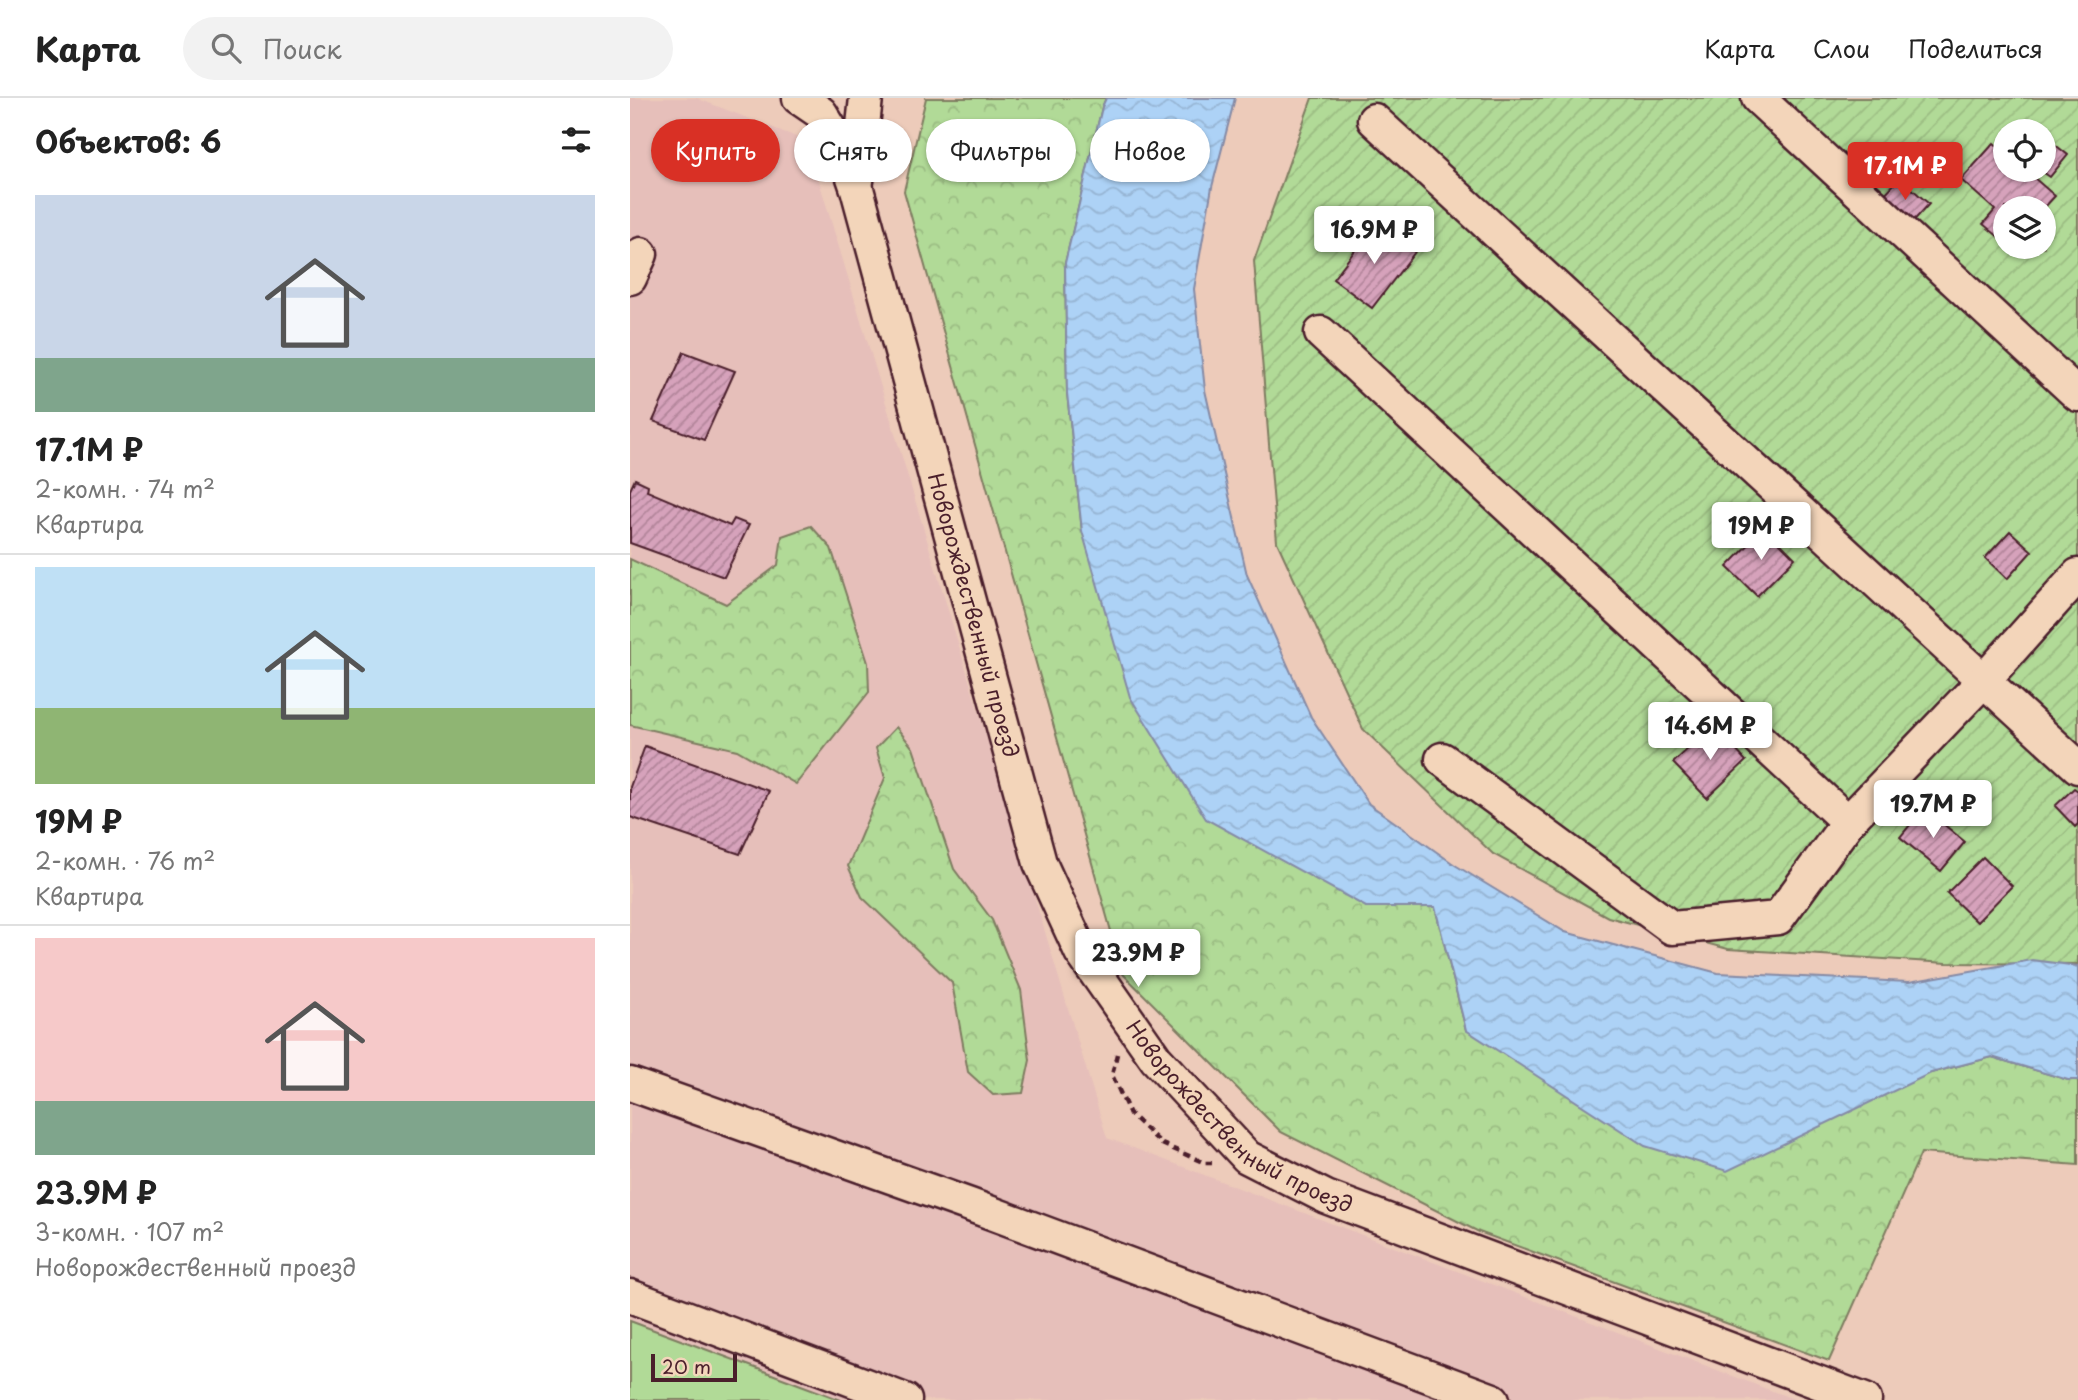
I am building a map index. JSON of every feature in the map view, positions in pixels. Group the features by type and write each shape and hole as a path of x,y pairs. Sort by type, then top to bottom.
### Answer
{"street":[{"name":"Новорождественный проезд","path":"799,98 821,113 844,151 856,189 1040,863 1082,952 1156,1059 1247,1157 1326,1197 1865,1400"},
{"path":"856,189 866,98"},
{"path":"1758,98 2078,395"},
{"path":"1374,120 2078,767"},
{"path":"1321,333 1848,822"},
{"path":"1442,760 1672,928 1778,918 1848,822 1985,679 2078,575"},
{"path":"630,1084 970,1205 1493,1400"},
{"path":"630,1296 905,1400"}],"path":[{"path":"1135,1031 1120,1042 1112,1075 1129,1114 1162,1144 1205,1163 1230,1163 1247,1157"}],"shaded area":[{"path":"630,98 696,98 750,119 651,119 651,182 780,182 780,131 794,136 794,182 819,182 1107,1138 1796,1400 630,1400"}],"green space":[{"path":"926,98 1106,98 1099,119 1090,119 1090,158 1065,263 1067,393 1082,531 1366,907 1435,907 1466,1030 1931,1073 1992,1057 2068,1080 2078,1080 2078,1165 1921,1153 1829,1361 1479,1232 1281,1132 1123,974 904,191 906,182 912,182 912,157"},
{"path":"1312,98 2078,98 2078,964 1947,963 1728,949 1608,917 1493,854 1363,729 1277,542 1254,261"},
{"path":"811,526 831,548 868,663 869,692 796,784 737,750 630,725 630,559 726,604 778,565 782,536"},
{"path":"896,727 913,748 954,869 992,920 1021,990 1030,1060 1023,1093 993,1095 968,1072 952,983 862,897 848,866 885,778 876,748"},
{"path":"630,1321 841,1400 630,1400"}],"water":[{"path":"1106,98 1235,98 1212,187 1194,289 1205,390 1247,575 1311,717 1369,804 1455,865 1565,932 1718,973 1909,982 2032,960 2078,966 2078,1080 2068,1080 1992,1057 1931,1073 1727,1171 1645,1146 1466,1030 1435,907 1366,907 1206,819 1130,697 1082,531 1067,393 1065,263 1090,158 1090,182 1210,182 1210,119 1099,119"}],"building":[{"path":"1993,144 1993,182 2039,182 2055,196 1993,196 1993,208 1961,180"},
{"path":"2056,146 2068,155 2056,170"},
{"path":"1900,178 1929,204 1909,226 1880,199"},
{"path":"1993,212 1993,232 1983,224"},
{"path":"1376,223 1415,252 1372,308 1333,279"},
{"path":"684,352 735,371 704,440 653,421"},
{"path":"635,479 648,485 647,491 730,526 734,519 749,525 724,577 630,543 630,490"},
{"path":"1765,528 1795,558 1757,596 1727,567"},
{"path":"2010,531 2032,551 2007,579 1985,558"},
{"path":"1713,725 1746,761 1707,798 1673,763"},
{"path":"645,746 769,791 740,854 630,817 630,787"},
{"path":"2074,788 2078,791 2078,824 2075,827 2055,806"},
{"path":"1924,808 1965,842 1941,871 1900,837"},
{"path":"1983,857 2012,886 1977,922 1947,893"}]}
